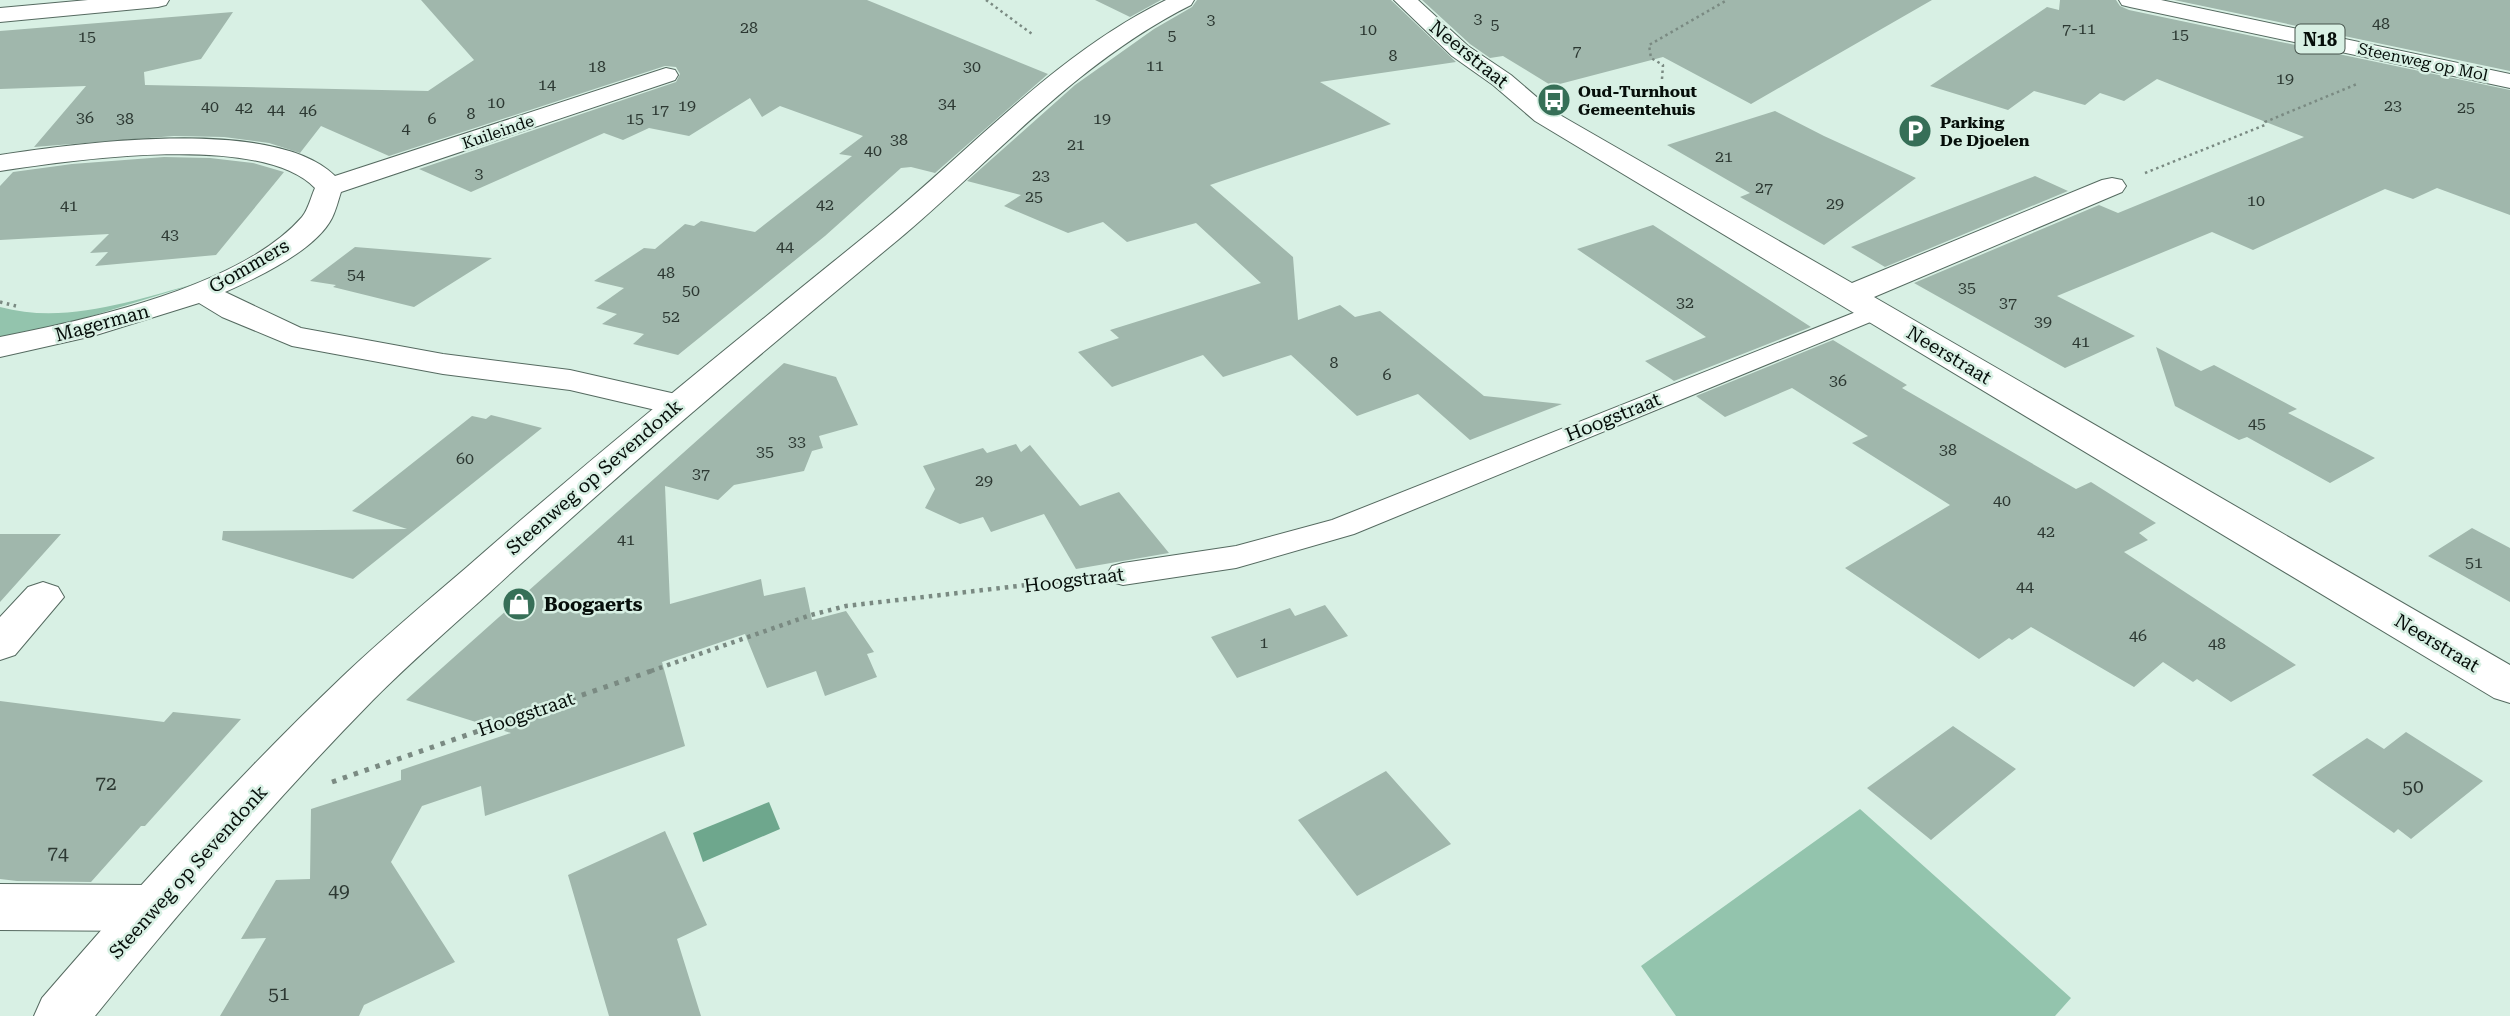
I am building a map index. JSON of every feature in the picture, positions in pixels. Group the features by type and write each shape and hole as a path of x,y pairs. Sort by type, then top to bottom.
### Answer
{"street":[{"path":"0,15 158,0"},
{"name":"Steenweg op Sevendonk","path":"61,1016 150,908 369,678 524,537 677,404 921,205 1074,69 1155,12 1183,0"},
{"name":"Neerstraat","path":"1405,0 1461,51 1502,80 1544,116 2510,686"},
{"name":"Steenweg op Mol","path":"2130,0 2510,81"},
{"name":"Kuileinde","path":"330,187 666,75"},
{"path":"0,163 136,148 242,151 276,156 300,164 318,174 330,187"},
{"name":"Hoogstraat","path":"1863,303 2112,186"},
{"name":"Gommers","path":"202,292 240,275 292,242 324,211 330,187"},
{"name":"Gommers","path":"202,292 292,336 443,364 570,380 677,404"},
{"name":"Magerman","path":"0,347 120,319 202,292"},
{"path":"0,644 43,597"},
{"path":"0,907 150,908"}],"lane":[{"name":"Hoogstraat","path":"1123,574 1236,557 1343,527 1863,303"}],"path":[{"path":"986,0 1032,34"},
{"path":"1662,79 1663,65 1651,58 1649,45 1727,0"},
{"path":"2112,186 2265,125 2265,122 2413,59"},
{"name":"Hoogstraat","path":"256,796 293,795 811,615 846,606 1123,574"}],"shaded area":[{"path":"198,283 82,319 0,338 0,307 25,312 75,312 125,303"},
{"path":"769,802 780,829 703,862 693,833"},
{"path":"1860,809 2071,998 2055,1016 1676,1016 1641,966"}],"building":[{"path":"421,0 867,0 1048,74 935,173 911,167 901,168 825,236 678,355 633,344 644,334 602,324 617,314 596,308 624,288 594,281 644,248 655,249 685,224 694,226 701,221 755,232 852,156 839,154 863,136 780,106 762,117 750,98 689,136 649,128 623,140 604,133 471,192 419,169 676,82 680,74 676,67 665,66 389,156 321,126 300,153 269,143 224,137 174,136 34,147 86,86 0,89 0,31 233,12 201,59 144,72 145,85 428,91 474,60"},
{"path":"1095,0 1161,0 1130,17"},
{"path":"1197,0 1391,0 1456,62 1320,82 1391,124 1210,185 1293,257 1298,320 1340,305 1355,317 1380,311 1484,396 1562,404 1470,440 1418,394 1357,416 1291,355 1223,377 1203,355 1112,387 1078,352 1119,338 1110,330 1261,283 1196,223 1127,242 1103,222 1068,233 1004,206 1021,195 967,181 1075,85 1154,29 1192,7"},
{"path":"1422,0 1932,0 1751,104 1663,57 1552,86 1503,56 1490,58 1470,44"},
{"path":"2060,0 2116,0 2120,6 2129,10 2510,90 2510,215 2437,188 2413,199 2385,189 2253,250 2212,232 2057,296 2135,336 2065,368 1914,283 2099,205 2118,213 2304,137 2157,79 2124,101 2100,93 2085,105 2034,91 2008,110 1930,86 2047,7 2059,10"},
{"path":"2174,0 2510,0 2510,71"},
{"path":"1775,111 1916,178 1824,245 1740,197 1750,193 1667,145"},
{"path":"164,157 253,163 284,172 216,255 95,266 108,252 90,253 109,234 0,240 0,186 13,172 72,164"},
{"path":"2035,176 2068,191 1885,267 1851,247"},
{"path":"1653,225 1811,327 1674,381 1645,361 1706,337 1577,249"},
{"path":"355,247 492,258 414,307 333,287 336,285 310,281"},
{"path":"1833,340 1907,385 1902,388 2076,489 2091,482 2156,523 2139,533 2148,540 2124,552 2296,665 2231,702 2197,679 2193,682 2163,662 2134,687 2031,627 2012,640 2009,638 1979,659 1845,568 1950,505 1852,443 1868,436 1792,388 1725,417 1696,396"},
{"path":"2156,347 2201,371 2214,365 2297,409 2288,413 2375,458 2330,483 2247,437 2239,440 2175,406"},
{"path":"784,363 836,377 858,425 819,436 823,448 812,451 804,471 734,485 718,500 665,486 670,604 761,579 764,596 805,587 812,620 846,611 874,652 867,654 877,677 825,696 816,671 767,688 745,634 662,662 685,746 485,816 481,786 422,806 391,862 455,962 364,1005 359,1016 220,1016 266,938 241,939 276,880 310,879 311,809 401,780 401,770 511,733 406,700"},
{"path":"491,415 542,428 353,579 222,540 223,531 407,529 352,511 472,416 486,419"},
{"path":"1016,444 1021,452 1030,445 1080,506 1119,492 1169,553 1076,569 1044,514 991,532 983,517 960,524 925,508 935,489 923,466 983,448 987,453"},
{"path":"2472,528 2510,548 2510,602 2428,556"},
{"path":"0,534 61,534 0,602"},
{"path":"1325,605 1348,636 1237,678 1211,637 1290,608 1295,616"},
{"path":"0,701 164,722 173,712 241,719 91,882 17,881 0,879"},
{"path":"1953,726 2016,769 1931,840 1867,788"},
{"path":"2406,732 2483,781 2411,839 2398,829 2394,833 2312,775 2367,738 2384,749"},
{"path":"1386,771 1451,844 1357,896 1298,820"},
{"path":"665,831 707,925 677,939 701,1016 609,1016 568,875"}],"place":[{"name":"Oud-Turnhout Gemeentehuis","path":"1554,100"},
{"name":"Parking De Djoelen","path":"1915,131"},
{"name":"Boogaerts","path":"519,604"}]}
